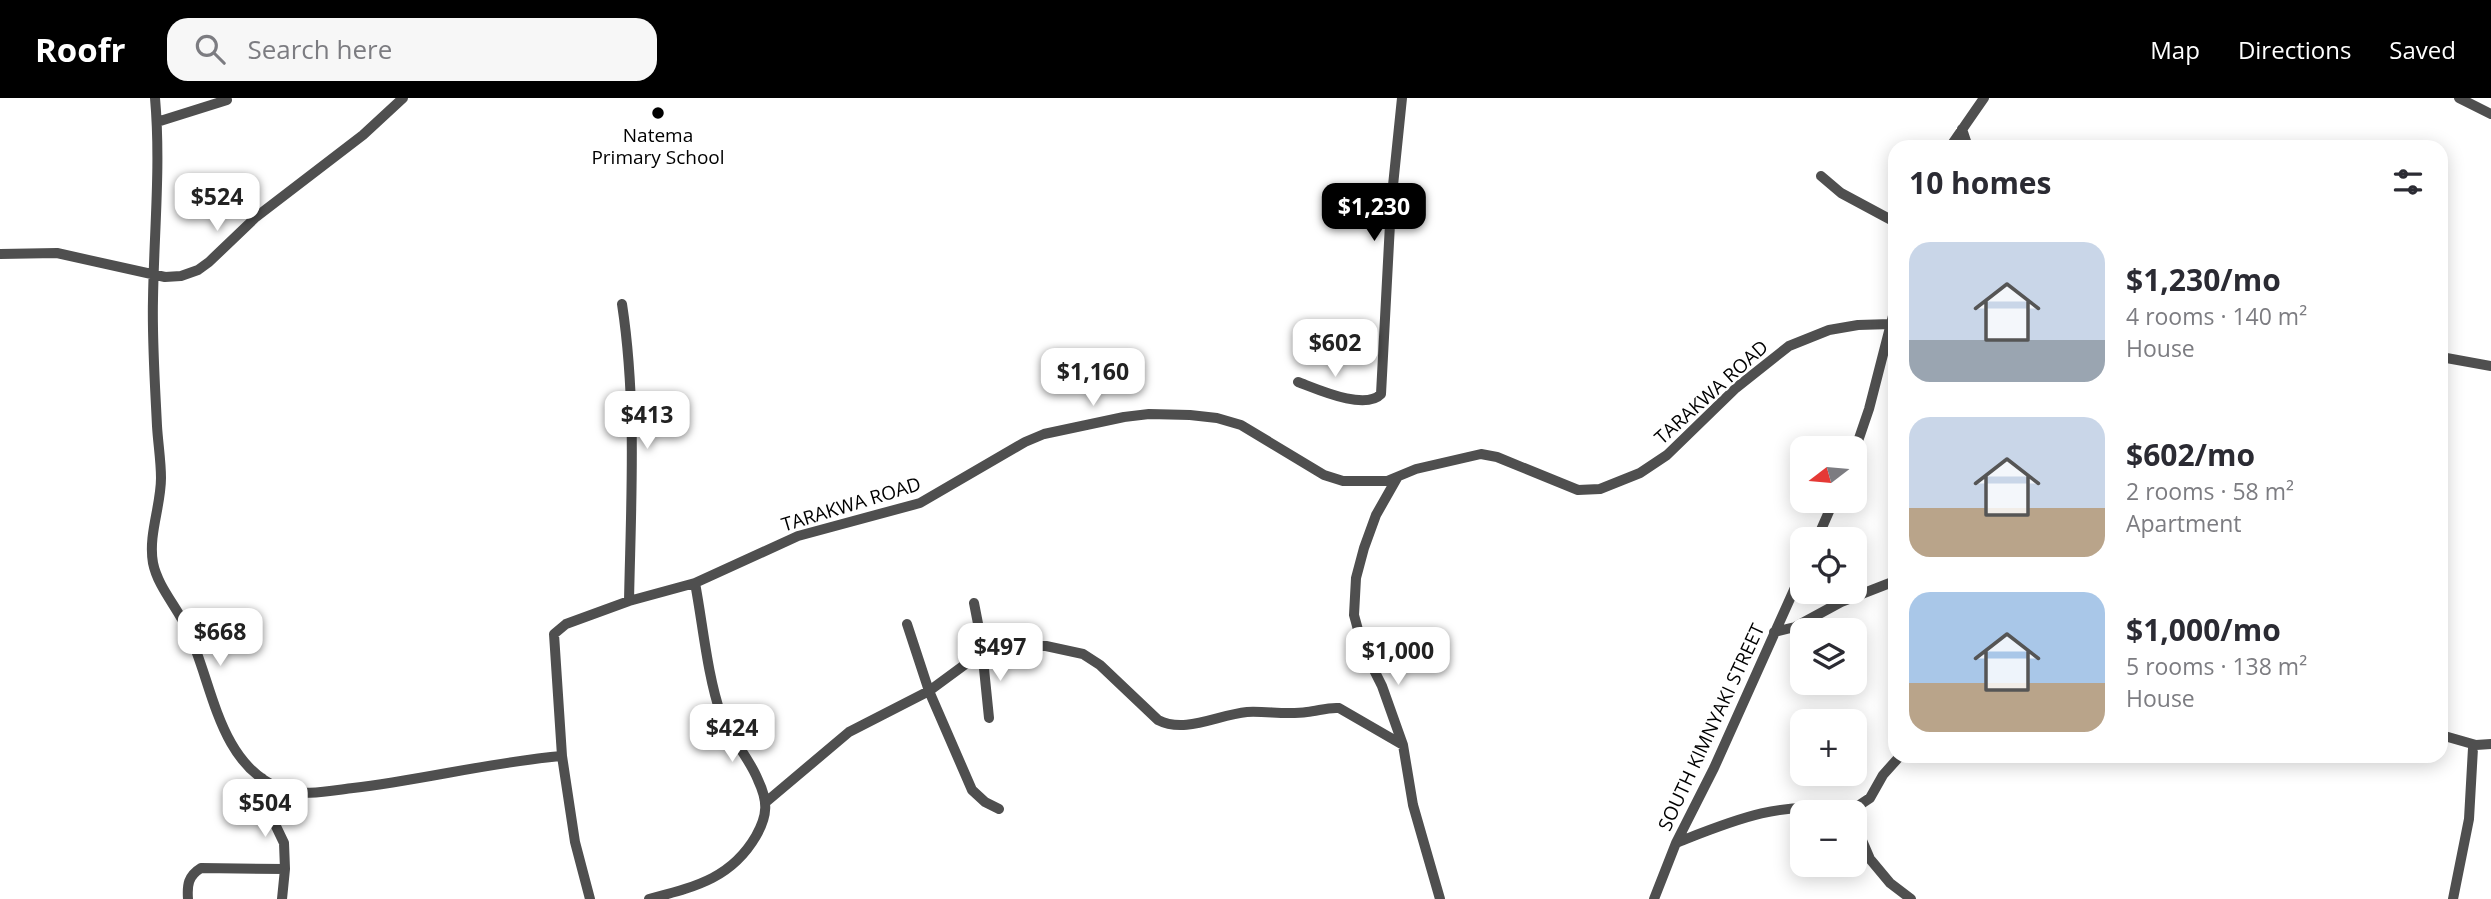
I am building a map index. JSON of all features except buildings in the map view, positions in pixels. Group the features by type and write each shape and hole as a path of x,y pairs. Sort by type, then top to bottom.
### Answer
{"street":[{"path":"155,98 157,204 154,356 161,481 155,519 153,564 191,636 221,726 240,757 262,778 279,788 315,793 562,756"},
{"path":"0,254 57,253 165,276 181,276 198,270 256,217 363,135 403,98"},
{"path":"1298,382 1350,399 1372,400 1381,394 1391,205 1402,98"},
{"path":"1955,140 1984,98"},
{"path":"2459,98 2491,114"},
{"path":"157,122 227,100"},
{"path":"1962,129 1966,140"},
{"path":"1821,176 1848,198 1888,218"},
{"path":"622,304 629,355 631,414 629,601"},
{"name":"TARAKWA ROAD","path":"590,899 575,842 562,756 554,634 566,624 629,601 695,583 799,536 920,503 1025,442 1044,434 1124,417 1149,414 1217,418 1251,430 1324,475 1343,481 1375,482 1397,478 1416,469 1481,454 1497,457 1578,490 1600,489 1640,472 1667,455 1736,388 1789,346 1829,330 1888,324"},
{"path":"1860,436 1888,336"},
{"path":"2448,358 2491,366"},
{"path":"1397,478 1376,514 1364,548 1356,578 1354,615 1363,648 1382,686 1403,746 1413,805 1440,899"},
{"path":"649,899 718,876 732,866 746,853 762,824 766,802 758,779 721,715 695,583"},
{"path":"1774,632 1806,622 1841,602 1888,584"},
{"name":"SOUTH KIMNYAKI STREET","path":"1654,899 1676,843 1714,768 1790,598"},
{"path":"974,603 989,718"},
{"path":"907,624 929,691 972,790 985,802 999,809"},
{"path":"766,802 849,732 929,691 982,652 1001,646 1024,645 1083,654 1100,665 1158,720 1169,726 1181,727 1248,712 1306,713 1331,707 1339,708 1403,746"},
{"path":"2448,738 2476,745 2491,744"},
{"path":"2453,899 2469,819 2473,748 2476,745"},
{"path":"1867,800 1894,763"},
{"path":"262,778 273,820 284,843 282,899"},
{"path":"1676,843 1749,817 1790,809"},
{"path":"1867,852 1890,883 1911,899"},
{"path":"188,899 187,888 191,876 201,868 285,869"}],"place":[{"name":"Natema Primary School","path":"658,113"}]}
